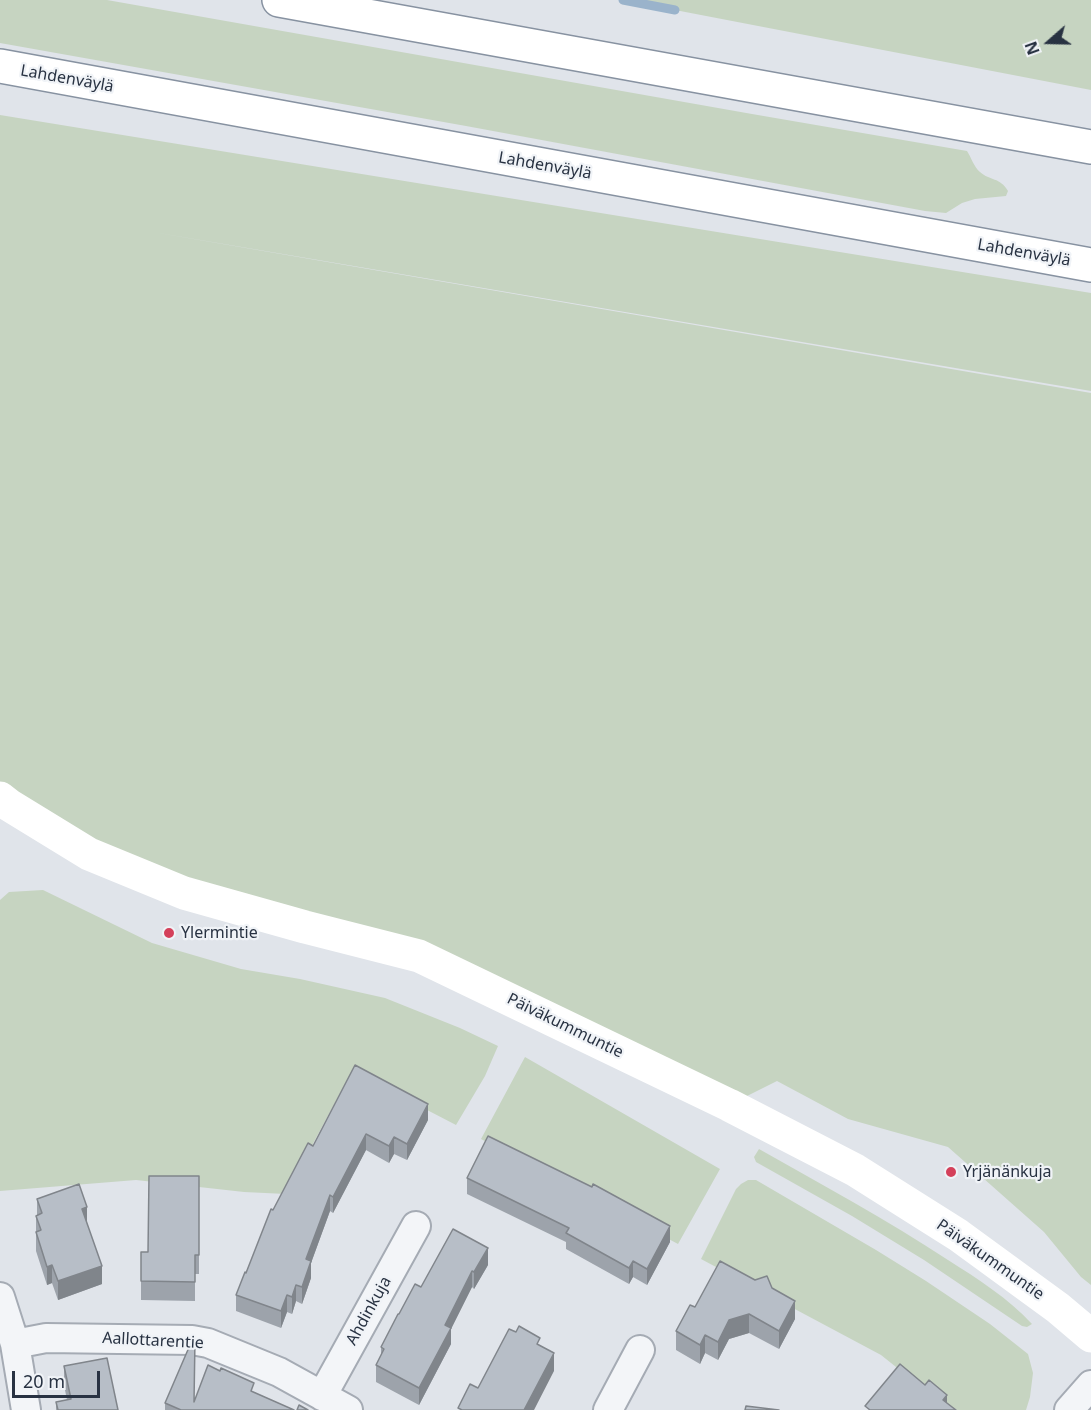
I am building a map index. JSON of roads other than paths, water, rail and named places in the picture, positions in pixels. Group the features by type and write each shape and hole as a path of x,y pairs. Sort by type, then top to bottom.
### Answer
{"main road":[{"path":"279,0 1091,147"},
{"name":"Lahdenväylä","path":"0,66 1091,265"},
{"name":"Päiväkummuntie","path":"3,807 89,854 184,893 419,956 729,1105 855,1170 958,1235 1078,1323 1091,1336"}],"street":[{"name":"Ahdinkuja","path":"322,1396 416,1226"},
{"path":"0,1297 15,1344 26,1410"},
{"name":"Aallottarentie","path":"15,1344 46,1338 192,1340 208,1343 279,1372 348,1410"},
{"path":"608,1410 640,1350"},
{"path":"1069,1410 1091,1385"}],"waterway":[{"path":"623,0 675,10"}],"place":[{"name":"Ylermintie","path":"169,933"},
{"name":"Yrjänänkuja","path":"951,1172"}]}
